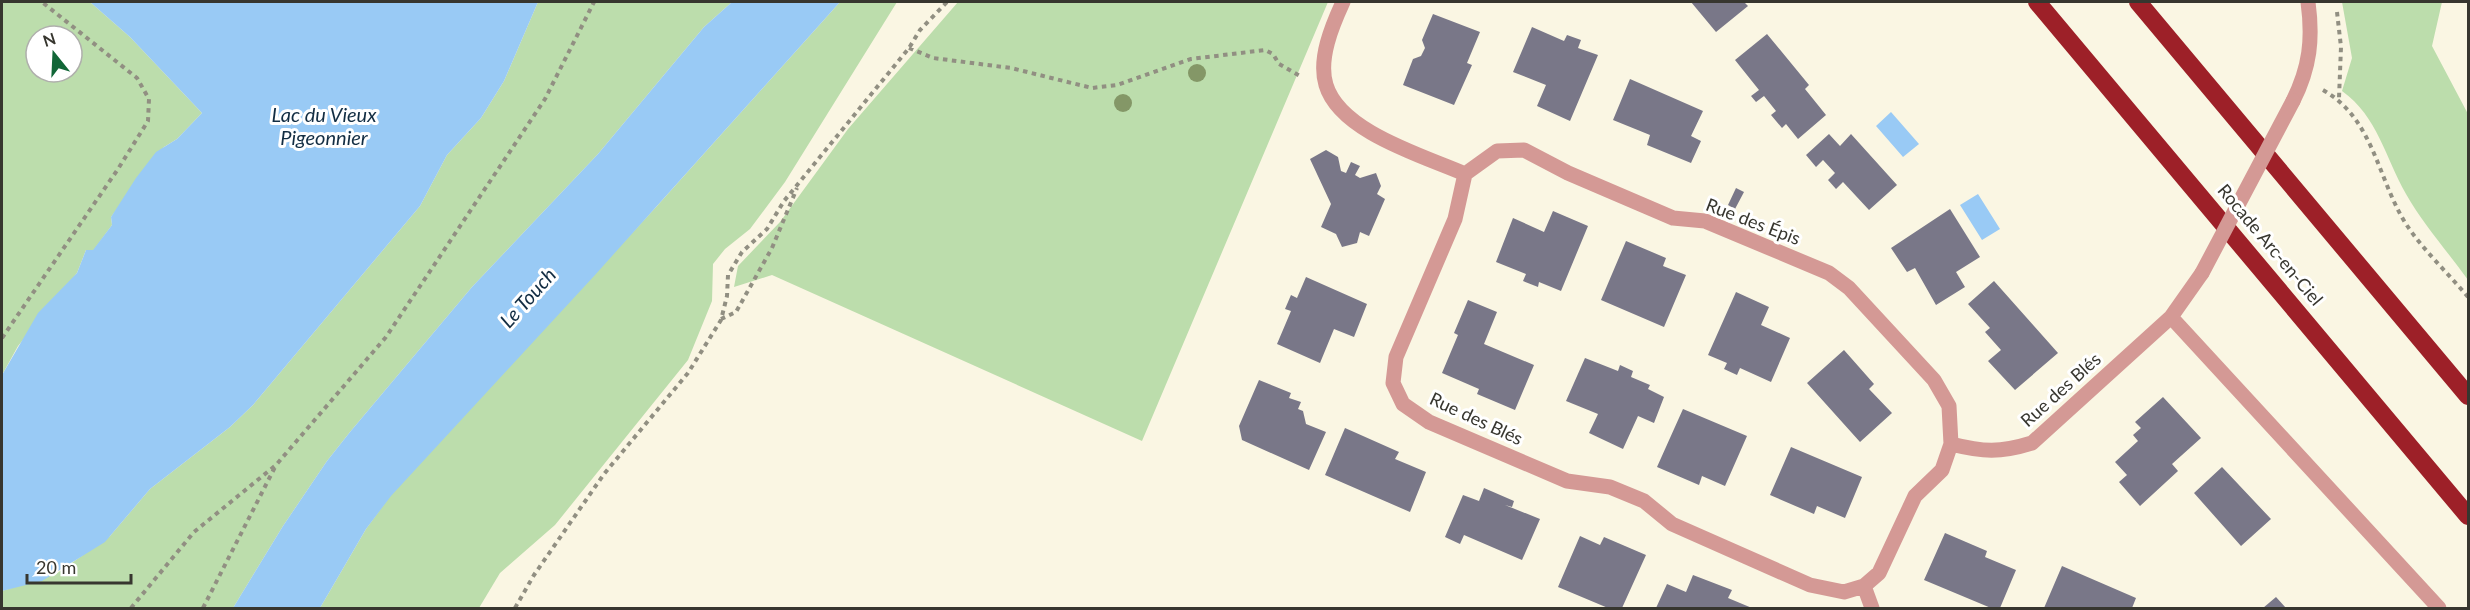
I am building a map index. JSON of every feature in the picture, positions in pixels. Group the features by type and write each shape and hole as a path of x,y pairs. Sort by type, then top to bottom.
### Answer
{"highway":[{"name":"Rocade Arc-en-Ciel","path":"2037,2 2469,516"},
{"path":"2138,2 2469,396"}],"street":[{"path":"1343,2 1325,53 1325,84 1332,99 1359,127 1465,174"},
{"name":"Rue des Blés","path":"1951,444 1985,452 2011,450 2032,443 2171,317 2202,273 2304,79 2312,34 2308,2"},
{"name":"Rue des Épis","path":"1465,174 1497,151 1524,150 1568,173 1673,218 1705,221 1829,273 1849,288 1934,380 1949,406 1951,444"},
{"name":"Rue des Blés","path":"1465,174 1455,219 1396,357 1392,383 1403,404 1430,422 1567,481 1610,488 1644,501 1672,524 1810,585 1844,592 1864,586"},
{"path":"2171,317 2436,608"},
{"path":"1872,609 1864,586 1880,573 1915,496 1942,470 1951,444"}],"path":[{"path":"2,338 118,169 148,121 149,99 137,78 42,2"},
{"path":"131,609 194,532 276,465 386,337 545,99 594,2"},
{"path":"515,609 534,575 604,474 688,373 721,320 727,296 728,275 742,252 767,229 799,183 909,48 920,30 947,2"},
{"path":"2336,2 2341,46 2338,98 2363,126 2406,223 2469,297"},
{"path":"909,48 933,58 1011,68 1092,88 1117,85 1191,59 1265,50 1273,54 1279,64 1305,79 1325,84"},
{"path":"721,320 736,312 772,248 799,183"},
{"path":"203,609 276,465"}],"green space":[{"path":"2,2 90,2 130,37 202,113 177,139 164,147 111,217 112,225 93,251 86,250 77,273 18,346 2,375"},
{"path":"538,2 732,2 704,27 598,154 472,287 350,432 327,461 283,526 233,608 2,608 2,591 56,574 110,536 150,489 230,427 253,405 420,206 447,155 481,118 504,81"},
{"path":"840,2 897,2 785,182 750,229 725,249 713,264 712,301 688,360 555,525 500,573 479,608 320,608 366,529 390,496 657,206"},
{"path":"958,2 1328,2 1142,441 772,275 734,287 738,266 780,222 848,129"},
{"path":"2342,2 2442,2 2432,46 2468,114 2468,280 2413,205 2373,125 2354,101 2342,91 2352,58"}],"water":[{"name":"Lac du Vieux Pigeonnier","path":"90,2 538,2 504,81 481,118 447,155 420,206 253,405 230,427 150,489 105,542 42,581 2,591 2,375 38,313 77,273 86,250 93,250 112,225 111,217 136,178 156,152 177,139 202,113 130,37"},
{"name":"Le Touch","path":"732,2 840,2 595,275 391,496 366,529 320,608 233,608 283,526 327,461 350,432 472,287 598,154 704,27"},
{"path":"1891,112 1919,144 1903,157 1876,126"},
{"path":"1978,194 2000,229 1982,240 1960,205"}],"building":[{"path":"1691,2 1744,2 1748,6 1716,32"},
{"path":"1433,14 1480,32 1467,63 1472,65 1454,105 1403,85 1413,59 1421,56 1425,48 1422,40"},
{"path":"1532,27 1564,41 1567,35 1581,40 1578,48 1598,55 1570,121 1537,106 1546,85 1513,72"},
{"path":"1767,34 1809,85 1805,89 1826,115 1798,139 1786,124 1782,128 1771,115 1776,111 1764,96 1756,102 1751,96 1759,90 1735,60"},
{"path":"1630,79 1703,111 1691,136 1701,141 1691,163 1647,145 1650,135 1613,120"},
{"path":"1829,134 1840,146 1851,134 1897,185 1869,210 1843,182 1836,189 1828,180 1835,173 1823,160 1816,167 1806,155"},
{"path":"1326,150 1338,157 1341,171 1346,173 1351,162 1360,166 1355,175 1360,178 1376,173 1381,186 1377,194 1385,199 1369,236 1360,232 1357,243 1342,247 1336,234 1321,227 1331,204 1310,159"},
{"path":"1736,188 1744,192 1735,209 1728,205"},
{"path":"1950,209 1980,257 1956,272 1965,287 1936,305 1915,268 1907,272 1891,248"},
{"path":"1553,211 1588,226 1561,291 1539,282 1538,287 1523,281 1526,274 1496,262 1513,218 1544,232"},
{"path":"1626,241 1666,258 1663,266 1686,275 1664,327 1601,300"},
{"path":"1306,277 1367,304 1354,337 1334,329 1320,363 1277,344 1291,311 1285,309 1291,295 1297,298"},
{"path":"1994,281 2058,353 2015,390 1988,361 2001,350 1985,332 1990,328 1968,304"},
{"path":"1736,292 1769,307 1761,325 1790,338 1771,382 1740,368 1737,375 1724,369 1727,363 1708,355"},
{"path":"1468,300 1497,312 1484,344 1534,365 1515,410 1477,394 1479,389 1442,373 1458,335 1454,333"},
{"path":"1844,350 1874,384 1869,389 1892,413 1860,442 1807,383"},
{"path":"1585,358 1618,371 1620,365 1633,371 1631,377 1650,385 1648,389 1664,397 1654,423 1638,416 1623,449 1589,433 1598,414 1566,401"},
{"path":"1259,380 1291,393 1289,398 1301,402 1298,409 1303,411 1306,424 1326,432 1309,470 1242,440 1239,426"},
{"path":"2163,397 2201,438 2172,464 2178,471 2140,506 2119,482 2127,475 2115,462 2138,441 2133,435 2141,428 2135,422"},
{"path":"1683,409 1747,436 1725,486 1702,476 1699,485 1657,467"},
{"path":"1345,428 1399,452 1395,459 1426,472 1410,512 1325,475"},
{"path":"1791,447 1862,477 1845,518 1817,506 1814,514 1770,495"},
{"path":"2222,467 2271,519 2241,546 2194,493"},
{"path":"1484,488 1514,501 1512,507 1505,505 1540,519 1522,560 1464,535 1460,544 1445,537 1463,495 1479,501"},
{"path":"1945,533 1987,551 1985,557 2016,570 2000,608 1991,608 1924,580"},
{"path":"1580,536 1600,545 1604,537 1646,555 1622,608 1608,608 1558,587"},
{"path":"2062,566 2136,598 2132,608 2044,608"},
{"path":"1693,575 1732,590 1728,598 1752,608 1656,608 1667,584 1686,592"},
{"path":"2276,597 2286,608 2263,608"}]}
